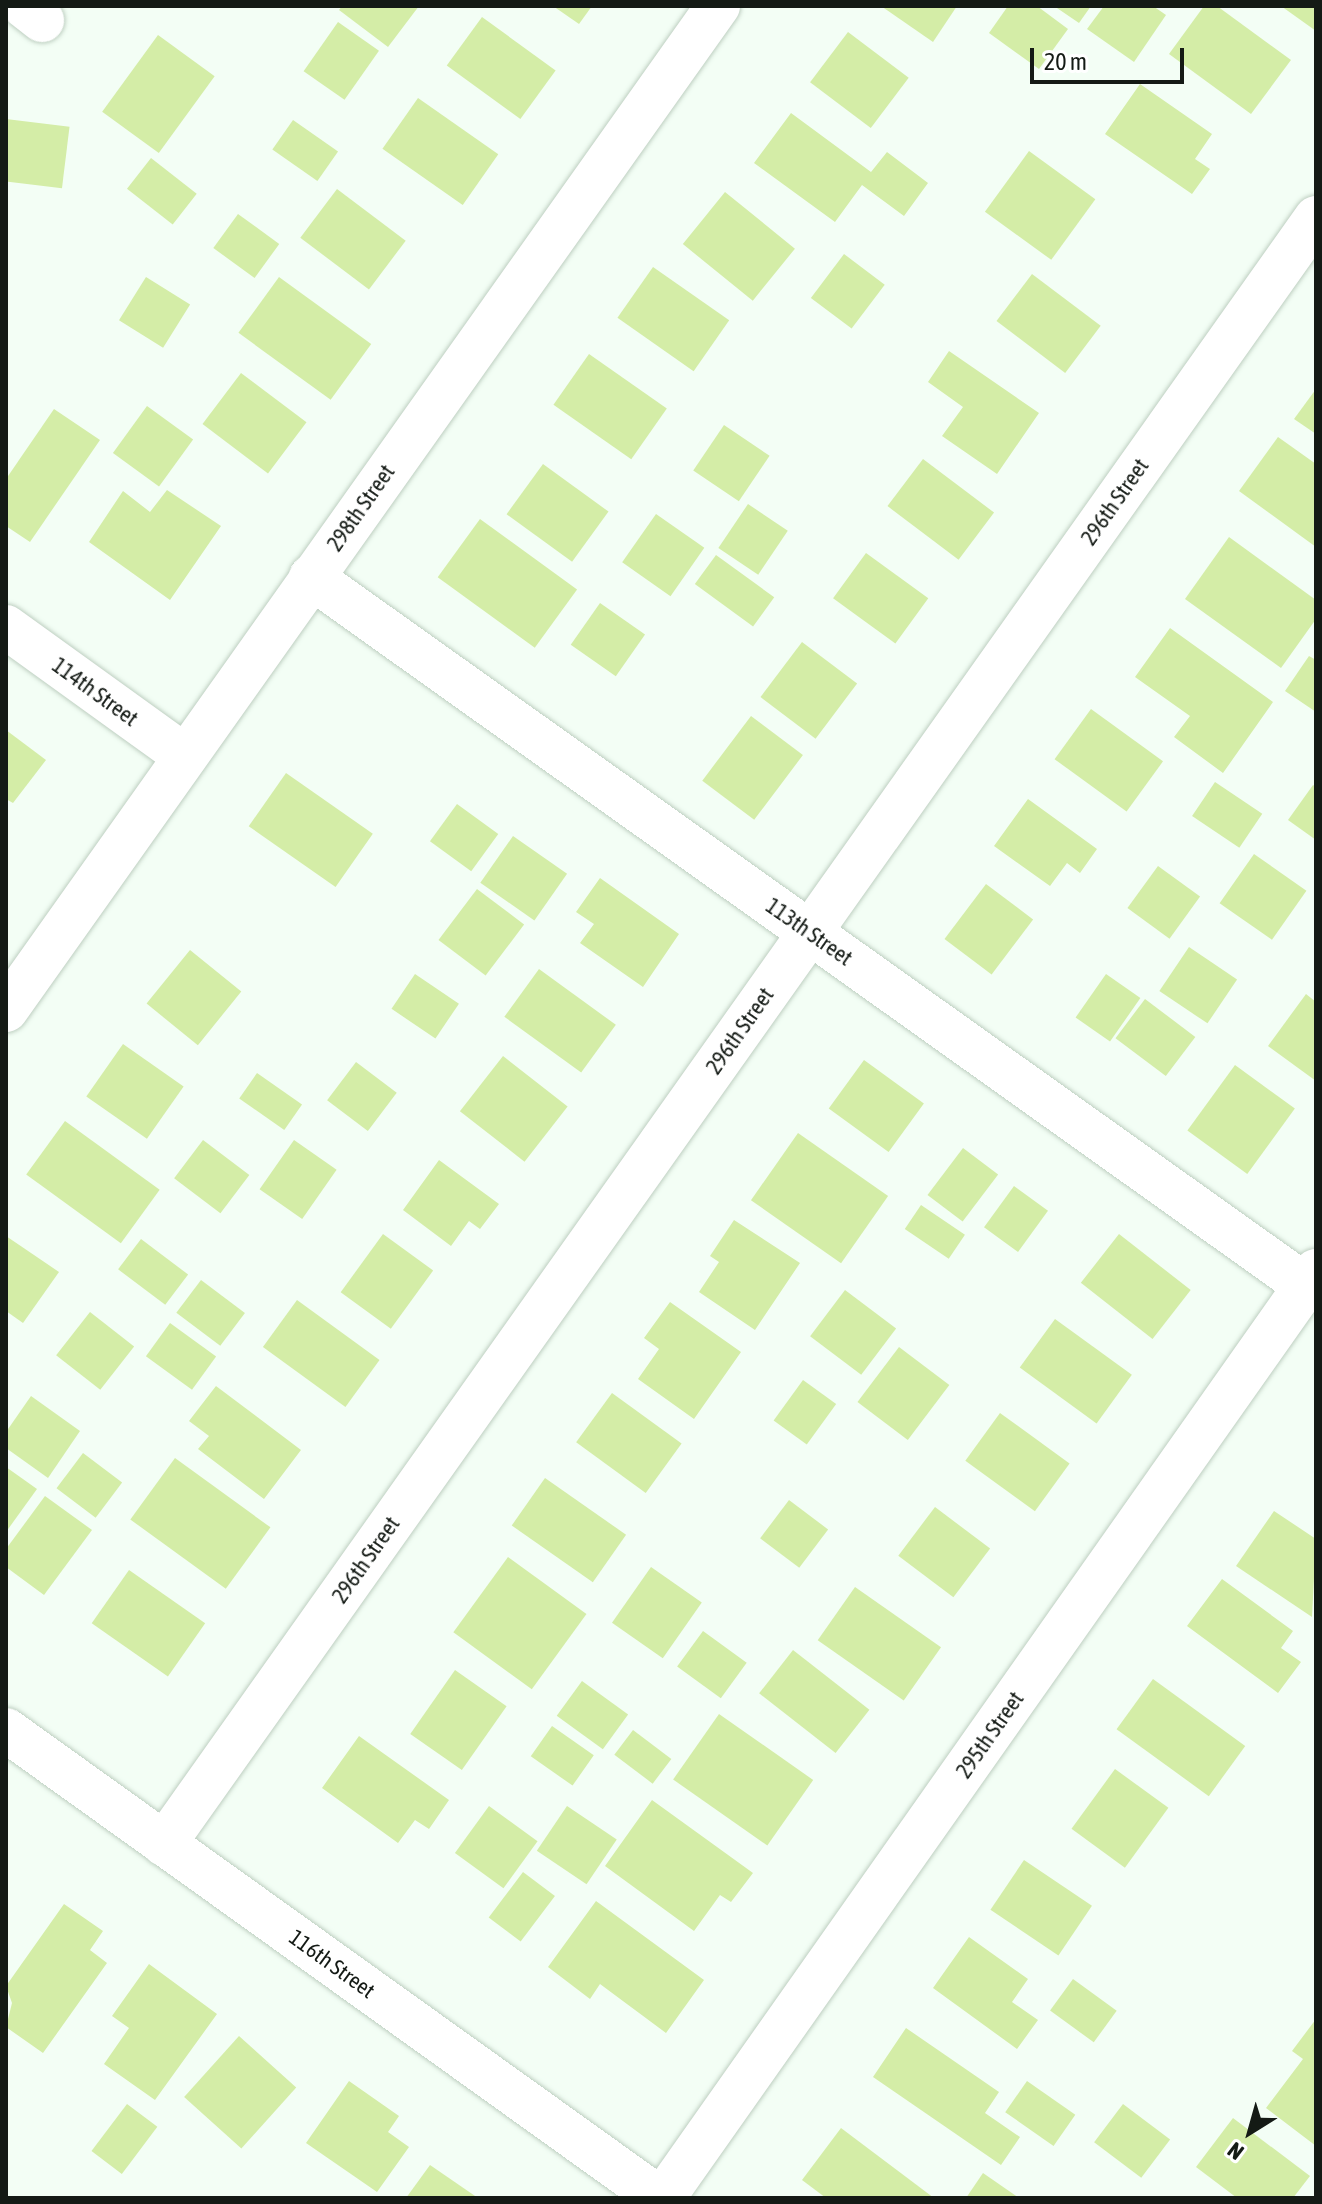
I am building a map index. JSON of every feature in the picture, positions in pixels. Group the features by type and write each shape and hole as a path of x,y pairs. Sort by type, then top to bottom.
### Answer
{"street":[{"name":"298th Street","path":"6,1010 718,6"},
{"name":"296th Street","path":"164,1844 1316,218"},
{"name":"113th Street","path":"311,577 810,932 1311,1279"},
{"name":"114th Street","path":"6,627 185,756"},
{"name":"295th Street","path":"661,2198 1311,1279"},
{"name":"116th Street","path":"6,1730 661,2198"}],"building":[{"path":"342,6 419,6 388,47 339,10"},
{"path":"553,6 592,6 579,24"},
{"path":"881,6 957,6 933,42"},
{"path":"1008,6 1037,6 1068,29 1039,69 989,33"},
{"path":"1054,6 1091,6 1079,23"},
{"path":"1104,6 1153,6 1166,15 1134,62 1087,29"},
{"path":"1204,6 1217,6 1291,60 1251,114 1169,54"},
{"path":"1281,6 1316,6 1316,31"},
{"path":"482,17 556,70 520,119 447,66"},
{"path":"338,22 379,51 345,100 304,71"},
{"path":"848,32 909,78 871,128 810,82"},
{"path":"158,35 215,76 159,153 102,112"},
{"path":"1140,84 1212,134 1195,159 1210,169 1192,194 1105,134"},
{"path":"418,98 498,154 463,205 382,149"},
{"path":"791,113 871,172 887,152 928,183 904,216 862,185 835,222 754,163"},
{"path":"6,119 70,127 62,188 6,181"},
{"path":"293,120 338,152 317,181 272,149"},
{"path":"1029,151 1095,199 1051,260 985,212"},
{"path":"151,158 197,194 173,224 127,189"},
{"path":"337,189 406,241 369,289 300,238"},
{"path":"725,192 795,249 753,301 683,244"},
{"path":"238,214 279,244 255,278 213,248"},
{"path":"844,254 885,285 852,329 811,298"},
{"path":"653,267 729,320 694,371 617,318"},
{"path":"1032,274 1101,326 1065,373 996,321"},
{"path":"146,277 190,305 163,348 119,320"},
{"path":"279,277 371,344 331,400 238,333"},
{"path":"949,351 1039,413 997,474 942,436 963,407 928,382"},
{"path":"589,354 667,408 631,459 553,405"},
{"path":"241,373 306,422 268,473 202,424"},
{"path":"1316,389 1316,434 1294,419"},
{"path":"147,406 193,440 159,486 113,453"},
{"path":"54,409 100,440 30,542 6,526 6,479"},
{"path":"724,425 770,456 739,501 693,471"},
{"path":"1278,437 1316,464 1316,547 1239,491"},
{"path":"923,459 994,513 959,560 887,506"},
{"path":"543,464 609,512 572,562 507,514"},
{"path":"167,490 221,526 170,600 89,542 123,491 150,512"},
{"path":"748,504 788,531 758,575 718,548"},
{"path":"656,514 704,548 670,596 622,562"},
{"path":"480,519 577,590 535,648 438,577"},
{"path":"1229,537 1316,600 1316,619 1281,668 1185,599"},
{"path":"866,553 928,598 895,644 833,598"},
{"path":"716,555 774,597 753,626 695,584"},
{"path":"600,603 645,635 616,676 571,645"},
{"path":"1170,628 1273,702 1223,773 1174,737 1190,716 1135,677"},
{"path":"802,642 857,684 816,739 760,697"},
{"path":"1309,656 1316,660 1316,712 1285,691"},
{"path":"1091,709 1163,761 1127,811 1055,759"},
{"path":"751,716 803,755 754,820 702,781"},
{"path":"6,730 46,760 13,803 6,799"},
{"path":"286,773 373,834 336,887 249,826"},
{"path":"1215,782 1262,814 1239,848 1192,816"},
{"path":"1313,785 1316,787 1316,840 1288,820"},
{"path":"1028,799 1097,849 1080,873 1067,863 1050,886 994,846"},
{"path":"457,804 498,834 471,871 430,841"},
{"path":"513,836 567,874 534,921 480,883"},
{"path":"1254,854 1306,891 1272,940 1220,903"},
{"path":"1158,866 1200,897 1170,939 1127,908"},
{"path":"600,878 679,934 643,987 580,943 594,924 576,912"},
{"path":"986,884 1033,920 992,975 944,939"},
{"path":"477,889 524,925 486,976 438,940"},
{"path":"1189,947 1237,979 1207,1023 1159,991"},
{"path":"190,950 241,992 198,1045 147,1004"},
{"path":"539,969 616,1025 581,1073 504,1017"},
{"path":"415,974 459,1004 435,1038 392,1009"},
{"path":"1106,974 1140,998 1110,1042 1076,1017"},
{"path":"1306,994 1316,1002 1316,1081 1268,1046"},
{"path":"1145,999 1195,1037 1166,1076 1116,1038"},
{"path":"123,1044 184,1086 147,1139 86,1096"},
{"path":"503,1056 568,1106 525,1162 460,1111"},
{"path":"864,1060 924,1103 889,1152 829,1109"},
{"path":"356,1062 397,1093 368,1131 327,1100"},
{"path":"1235,1065 1295,1108 1247,1174 1187,1131"},
{"path":"257,1073 302,1105 284,1130 239,1098"},
{"path":"65,1121 160,1190 121,1243 26,1174"},
{"path":"798,1133 888,1196 841,1263 751,1200"},
{"path":"203,1140 249,1175 220,1213 174,1178"},
{"path":"294,1140 337,1170 302,1219 260,1189"},
{"path":"963,1148 998,1174 963,1222 927,1195"},
{"path":"439,1160 499,1204 480,1229 469,1221 451,1246 403,1210"},
{"path":"1014,1186 1048,1211 1018,1252 984,1227"},
{"path":"921,1205 965,1235 949,1259 905,1229"},
{"path":"734,1220 800,1263 755,1330 699,1292 719,1262 710,1256"},
{"path":"383,1234 433,1270 391,1329 341,1292"},
{"path":"1119,1234 1191,1290 1153,1339 1081,1283"},
{"path":"6,1236 59,1272 23,1323 6,1311"},
{"path":"141,1239 188,1275 165,1305 118,1269"},
{"path":"201,1280 245,1313 220,1346 176,1313"},
{"path":"845,1290 896,1329 861,1375 810,1336"},
{"path":"297,1300 380,1360 345,1407 263,1347"},
{"path":"670,1302 741,1352 694,1419 638,1379 659,1349 644,1338"},
{"path":"90,1312 134,1346 100,1390 56,1355"},
{"path":"1055,1319 1132,1375 1097,1423 1020,1368"},
{"path":"170,1323 216,1357 192,1390 146,1356"},
{"path":"899,1347 949,1385 908,1440 857,1402"},
{"path":"803,1380 836,1404 807,1445 774,1420"},
{"path":"216,1386 301,1450 264,1499 198,1449 209,1436 189,1421"},
{"path":"612,1393 682,1444 646,1493 576,1442"},
{"path":"31,1396 80,1431 48,1478 6,1448 6,1432"},
{"path":"1000,1413 1070,1464 1035,1511 965,1461"},
{"path":"83,1453 122,1482 96,1518 57,1488"},
{"path":"175,1458 270,1527 226,1589 130,1519"},
{"path":"6,1467 37,1489 6,1532"},
{"path":"545,1478 626,1535 593,1582 512,1526"},
{"path":"45,1496 92,1530 44,1595 6,1567 6,1549"},
{"path":"789,1500 828,1529 799,1568 760,1538"},
{"path":"935,1507 990,1549 953,1597 898,1556"},
{"path":"1274,1511 1316,1539 1312,1617 1236,1566"},
{"path":"508,1557 586,1614 532,1689 453,1632"},
{"path":"651,1567 702,1603 663,1658 612,1623"},
{"path":"129,1570 205,1623 168,1677 92,1623"},
{"path":"1222,1579 1293,1631 1281,1648 1301,1662 1278,1693 1187,1626"},
{"path":"855,1587 941,1647 904,1700 818,1640"},
{"path":"703,1631 747,1663 721,1698 677,1667"},
{"path":"793,1650 869,1710 836,1753 759,1693"},
{"path":"455,1670 507,1706 462,1770 410,1734"},
{"path":"1153,1679 1245,1746 1209,1796 1117,1729"},
{"path":"582,1681 628,1715 603,1749 557,1716"},
{"path":"719,1714 813,1780 767,1845 673,1780"},
{"path":"552,1726 594,1755 573,1786 531,1756"},
{"path":"633,1730 671,1759 653,1784 614,1755"},
{"path":"359,1736 449,1800 429,1829 415,1820 398,1843 322,1788"},
{"path":"1115,1769 1168,1808 1125,1868 1072,1829"},
{"path":"652,1800 753,1873 731,1902 720,1895 694,1931 605,1866"},
{"path":"489,1806 538,1841 503,1888 455,1853"},
{"path":"567,1806 617,1840 587,1884 537,1851"},
{"path":"1024,1860 1092,1906 1058,1956 990,1910"},
{"path":"523,1872 555,1896 521,1942 489,1918"},
{"path":"596,1901 704,1980 666,2033 600,1984 590,1999 548,1967"},
{"path":"64,1904 103,1931 90,1950 107,1963 43,2053 6,2027 12,2003 6,1986"},
{"path":"969,1937 1028,1979 1012,2002 1038,2020 1017,2049 933,1988"},
{"path":"149,1964 217,2014 155,2100 104,2064 129,2028 112,2016"},
{"path":"1073,1979 1117,2011 1094,2042 1050,2011"},
{"path":"1316,2019 1316,2146 1266,2108 1303,2059 1292,2051"},
{"path":"906,2028 999,2092 985,2113 1020,2137 1001,2165 873,2077"},
{"path":"239,2036 296,2088 241,2148 184,2097"},
{"path":"349,2081 399,2116 388,2132 409,2147 377,2192 306,2143"},
{"path":"1027,2081 1075,2115 1054,2146 1005,2112"},
{"path":"127,2104 157,2127 122,2174 91,2151"},
{"path":"1123,2104 1170,2140 1141,2178 1094,2142"},
{"path":"1233,2118 1310,2176 1293,2198 1237,2198 1196,2167"},
{"path":"841,2128 934,2198 826,2198 802,2180"},
{"path":"430,2165 478,2198 406,2198"},
{"path":"983,2173 1019,2198 966,2198"}]}
